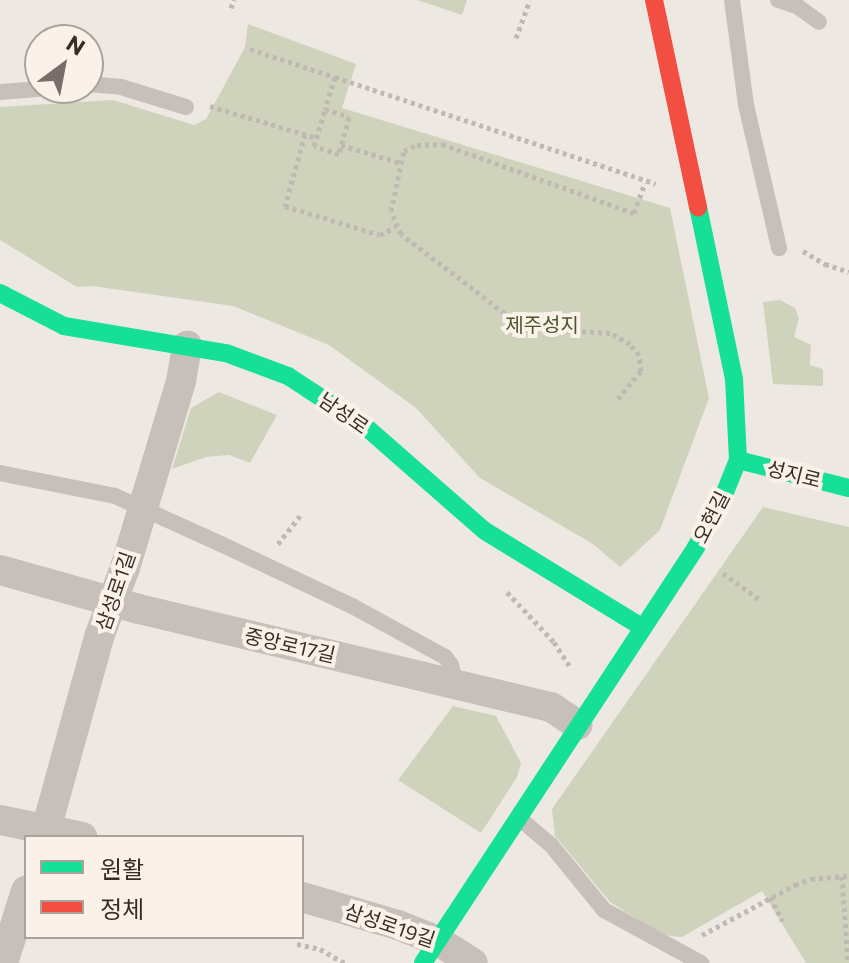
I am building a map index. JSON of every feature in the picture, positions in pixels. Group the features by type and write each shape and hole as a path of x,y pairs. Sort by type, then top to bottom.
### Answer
{"street":[{"name":"오현길","path":"431,952 719,507 738,460 732,366 654,0"},
{"name":"남성로","path":"0,293 64,326 187,346 252,361 308,388 400,454 444,499 485,531 643,628"},
{"name":"삼성로1길","path":"45,832 99,637 181,381 187,346"},
{"name":"성지로","path":"738,460 849,488"},
{"name":"중앙로17길","path":"0,570 113,601 551,707 578,725"},
{"path":"0,820 67,835"},
{"path":"3,963 24,897"},
{"name":"삼성로19길","path":"304,898 431,952 473,963"}],"lane":[{"path":"732,0 746,105 779,248"},
{"path":"778,0 797,6 819,22"},
{"path":"104,85 121,87 186,107"},
{"path":"0,92 24,90"},
{"path":"0,473 115,496 263,564 354,607 445,657 451,665 456,685"},
{"path":"517,817 551,845 604,910 701,963"}],"path":[{"path":"231,8 234,0"},
{"path":"516,38 530,0"},
{"path":"250,49 645,183 672,183"},
{"path":"325,109 349,117 339,154 314,146 317,138 325,109 335,77"},
{"path":"226,111 317,138"},
{"path":"305,134 285,206 380,235 395,227"},
{"path":"618,399 641,371 639,355 630,344 610,333 541,329 511,318 484,301 395,227 391,211 401,163 409,146 442,144 634,213 645,183"},
{"path":"341,145 401,163"},
{"path":"800,247 809,257 849,272"},
{"path":"263,564 300,516"},
{"path":"716,568 760,600"},
{"path":"501,585 554,642 571,669"},
{"path":"692,942 770,897 811,879 846,876 848,963"},
{"path":"770,897 783,921"},
{"path":"297,944 320,949 344,963"}],"green space":[{"path":"417,0 467,0 462,15"},
{"name":"제주성지","path":"248,24 356,64 342,108 670,208 709,398 660,530 620,567 593,544 480,478 416,408 329,345 233,306 92,286 77,287 0,240 0,107 104,104 104,101 113,100 194,125 206,119 245,47"},
{"path":"780,300 795,308 799,318 794,337 811,345 810,365 823,369 823,386 773,384 763,302"},
{"path":"219,392 277,415 250,463 229,455 206,457 172,469 191,408"},
{"path":"763,507 849,527 849,963 806,963 762,891 682,937 662,935 610,902 555,836 552,809"},
{"path":"453,706 496,716 521,763 517,777 481,833 398,780"}],"traffic: fast":[{"path":"423,963 696,547 719,507 738,460 734,379 698,207"},
{"path":"0,293 64,326 226,353 288,376 366,427 485,531 643,628"},
{"path":"738,460 849,488"}],"traffic: jam":[{"path":"654,0 698,207"}]}
